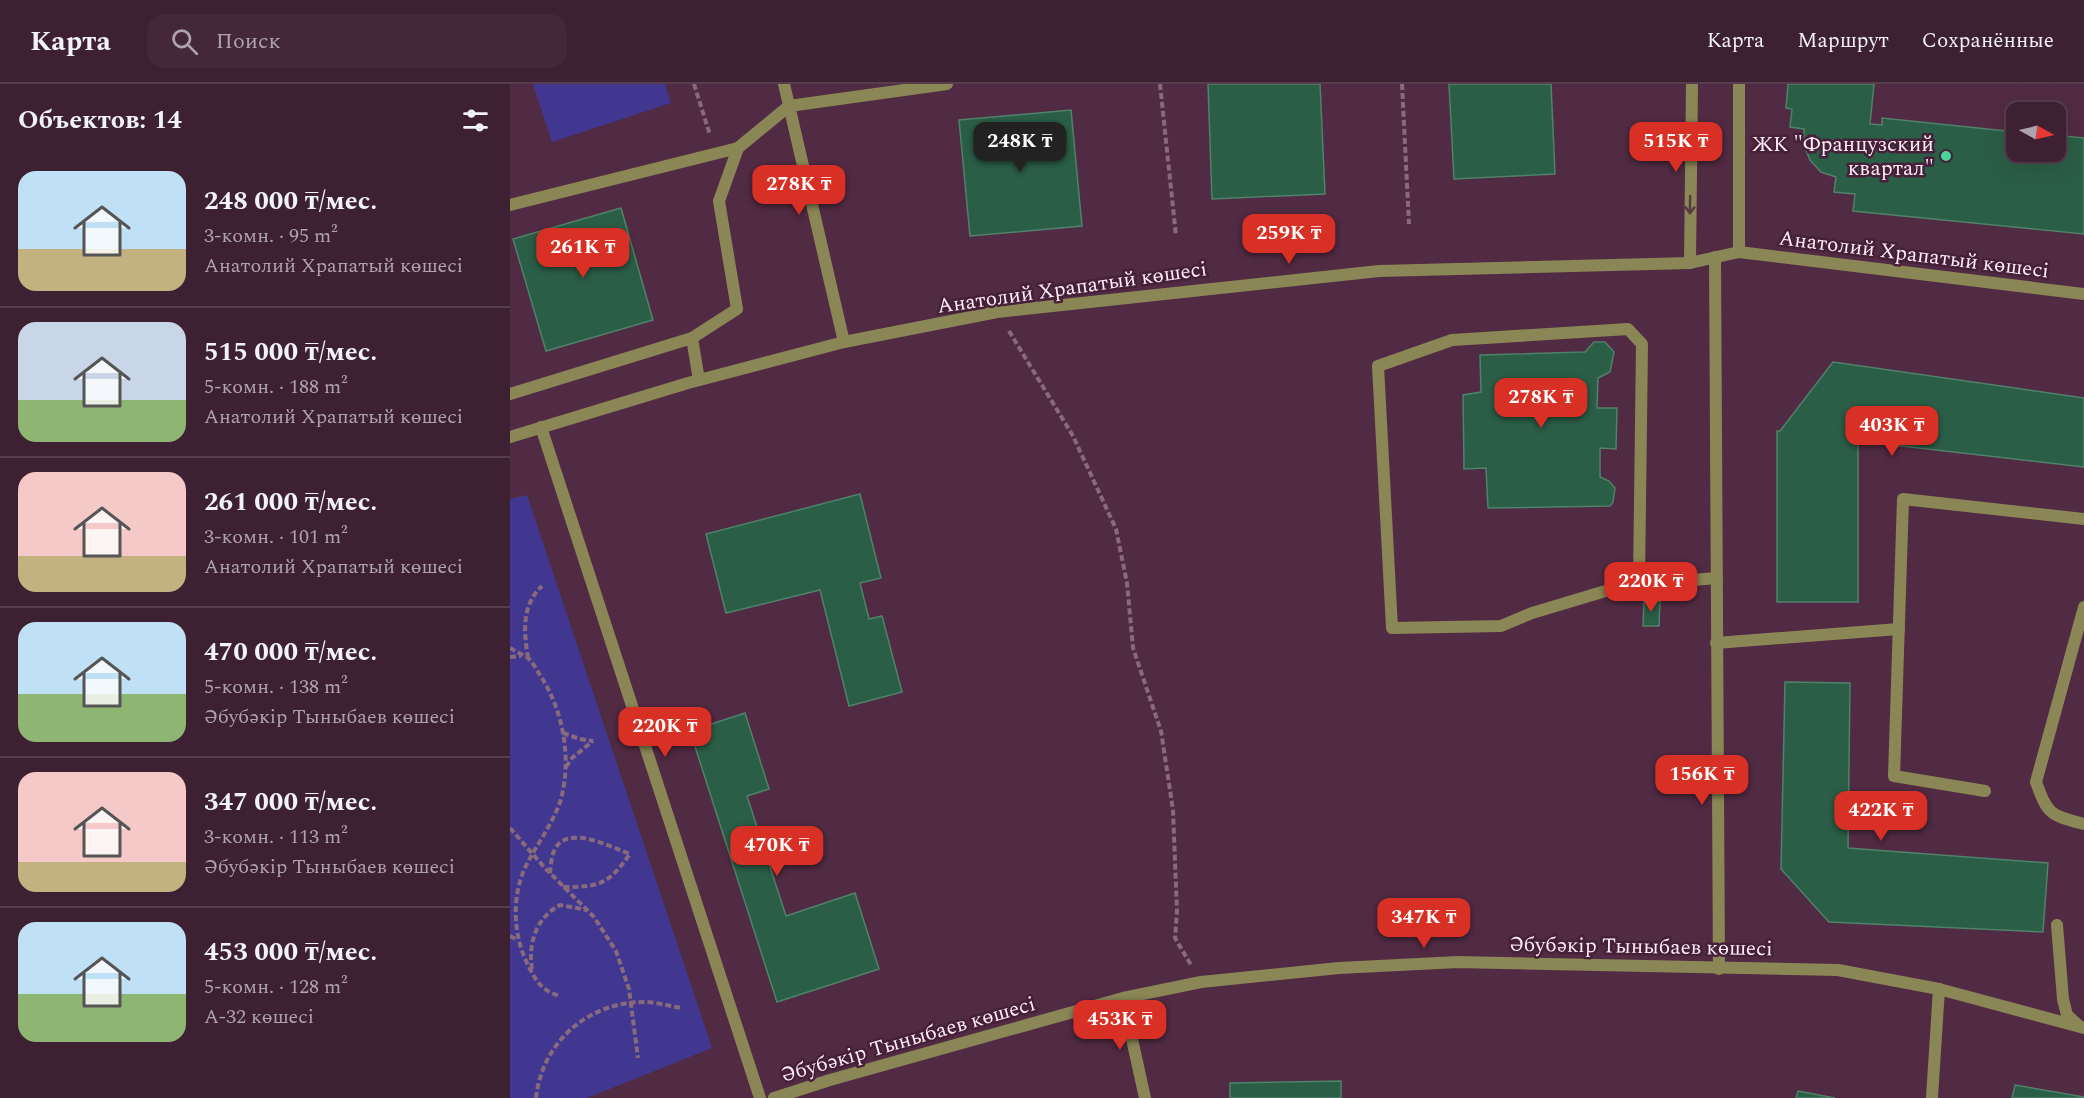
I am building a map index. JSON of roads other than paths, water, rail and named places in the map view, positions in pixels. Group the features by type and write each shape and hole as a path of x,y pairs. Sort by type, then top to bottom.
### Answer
{"street":[{"path":"784,84 844,342"},
{"path":"510,205 738,148 789,106 947,84"},
{"path":"1690,262 1692,84"},
{"path":"1739,84 1739,252"},
{"path":"510,394 692,338 737,309 719,201 738,148"},
{"name":"Анатолий Храпатый көшесі","path":"510,437 699,380 844,342 997,312 1379,271 1690,262 1739,252 2084,294"},
{"path":"1715,257 1719,969"},
{"path":"1639,581 1642,344 1628,329 1452,340 1378,366 1392,628 1501,626 1532,613 1639,581 1668,582 1717,578"},
{"path":"692,338 699,380"},
{"path":"541,427 760,1098"},
{"path":"1985,791 1894,776 1903,499 2084,519"},
{"path":"2084,607 2036,782 2045,807 2057,817 2084,824"},
{"path":"1716,643 1899,629"},
{"path":"2057,926 2063,999 2067,1015 2081,1027"},
{"name":"Әбубәкір Тыныбаев көшесі","path":"774,1098 830,1080 1123,998 1201,982 1340,968 1458,962 1838,970 1939,989 2081,1027"},
{"path":"1932,1097 1939,989"},
{"path":"1123,998 1145,1098"}],"place":[{"name":"ЖК \"Французский квартал\"","path":"1946,156"}]}
